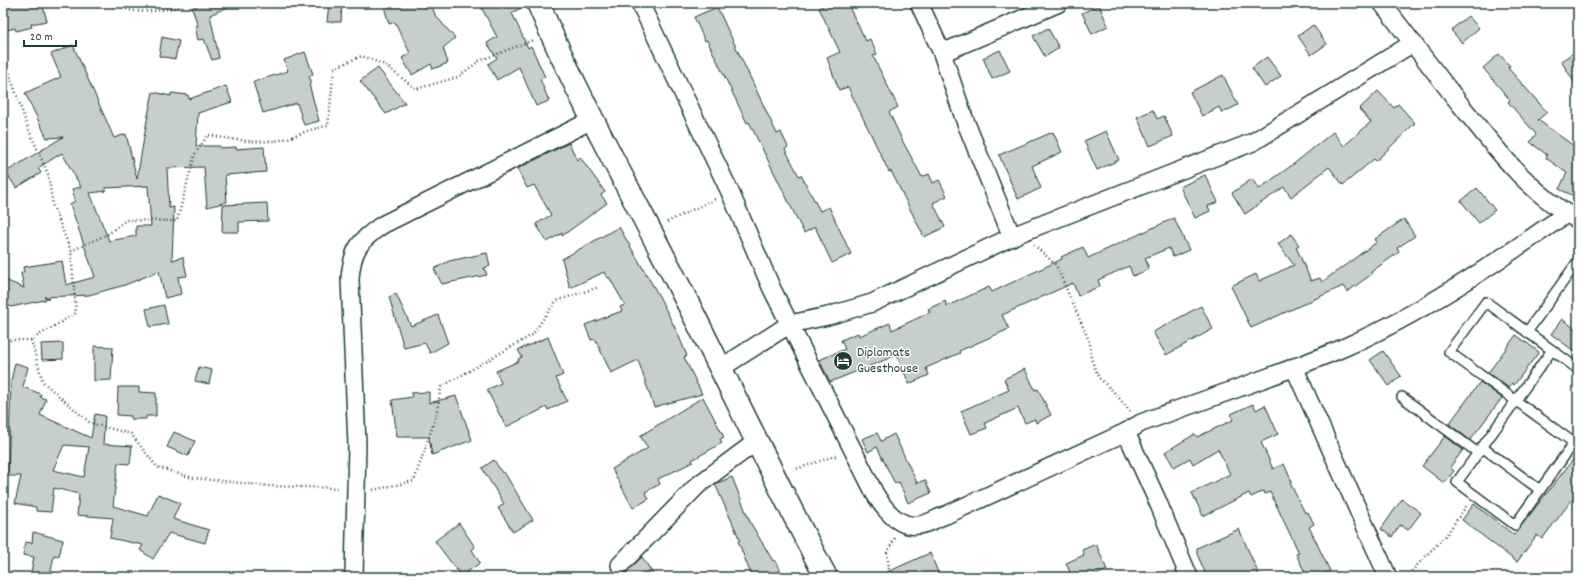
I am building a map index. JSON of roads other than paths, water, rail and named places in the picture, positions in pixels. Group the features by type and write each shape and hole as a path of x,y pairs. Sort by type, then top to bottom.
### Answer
{"street":[{"path":"538,3 550,33 592,120 721,368 775,480 826,577"},
{"path":"640,3 730,192 772,289 875,494 887,512 903,523 918,526 946,515 1126,432 1141,423 1344,347 1401,319 1572,217 1528,183 1491,143 1382,3"},
{"path":"919,3 942,52 964,118 1016,235"},
{"path":"942,52 1059,3"},
{"path":"721,368 790,324 872,303 1016,235 1253,142 1413,43"},
{"path":"354,577 356,382 350,279 353,257 358,246 365,237 382,225 592,120"},
{"path":"1294,367 1388,577"},
{"path":"1126,432 1157,500 1189,577"},
{"path":"620,564 698,485 757,441"}],"lane":[{"path":"1527,332 1578,261"},
{"path":"1552,350 1516,400 1480,450 1457,482 1515,525 1576,440 1516,400 1450,352 1486,302 1527,332 1552,350 1578,369"},
{"path":"1402,398 1540,490"}],"place":[{"name":"Diplomats Guesthouse","path":"843,361"}]}
